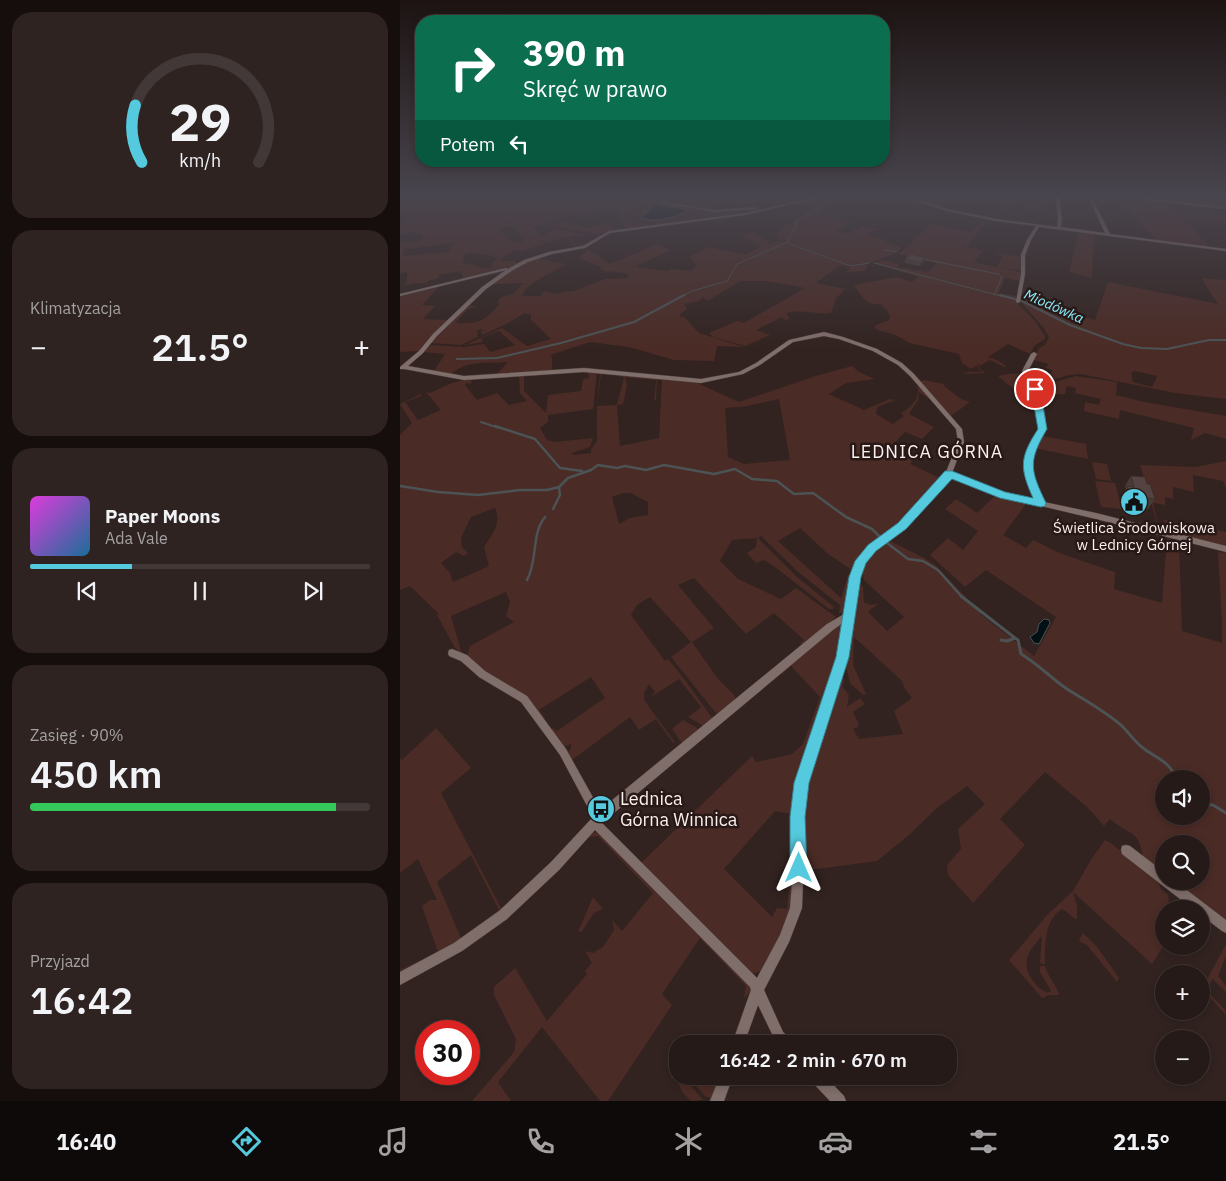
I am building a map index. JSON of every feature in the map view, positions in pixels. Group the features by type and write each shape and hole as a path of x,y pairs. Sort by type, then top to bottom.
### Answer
{"street":[{"path":"400,295 510,269 538,257 582,246"},
{"path":"1018,300 1023,274 1022,255 1026,246"},
{"path":"1199,246 1226,250"},
{"path":"402,368 421,352 435,335 474,297 510,269"},
{"path":"402,368 464,378 584,370 701,381 741,373 758,364 791,341 824,334 882,353 900,364 912,374 959,430 961,442 947,478 902,526 872,548 861,561 855,577 843,657 802,783 798,817 799,857 796,908 785,938 757,991 741,1035"},
{"path":"1034,354 1025,371 1035,386 1043,424 1042,432 1029,454 1028,469 1029,479 1041,503"},
{"path":"949,474 1003,495 1226,549"},
{"path":"400,979 451,951 503,914 555,866 597,821 830,627 849,615"},
{"path":"452,653 464,658 482,674 524,699 563,752 597,821 754,983 779,1035"},
{"path":"1126,850 1155,872"},
{"path":"1178,890 1226,927"},
{"path":"717,1101 723,1085"},
{"path":"824,1085 839,1101"}],"shaded area":[{"path":"400,246 426,246 404,249 403,256 449,252 452,246 536,246 510,253 500,261 514,261 521,264 560,253 540,259 566,264 529,286 522,296 540,296 544,291 554,294 577,290 605,279 627,278 629,274 610,271 598,273 607,271 599,269 602,267 578,258 588,249 610,264 652,246 663,246 671,250 636,266 668,271 671,269 691,271 696,265 689,257 709,247 745,255 760,246 902,247 890,256 866,265 867,268 864,271 846,272 850,269 844,267 862,266 839,266 816,283 846,289 836,298 831,313 786,313 790,319 785,320 782,317 756,330 770,335 745,346 713,337 709,333 737,321 744,323 805,288 766,281 741,281 707,301 703,297 699,301 684,304 687,309 681,313 680,317 684,317 699,333 744,347 717,346 714,361 674,360 629,347 590,342 550,355 552,357 552,370 581,369 497,374 508,362 471,364 451,374 434,371 445,354 422,352 432,345 464,347 484,344 490,352 515,345 499,331 481,338 483,342 465,345 502,328 527,346 551,339 531,320 531,315 525,313 485,334 482,335 481,331 485,329 477,330 478,337 461,345 431,343 468,306 477,306 468,309 455,323 480,321 495,309 500,303 497,302 502,297 514,293 523,283 492,284 510,268 499,271 507,270 478,292 502,272 438,287 422,305 435,306 423,319 448,320 419,351 400,352 400,295 464,279 460,271 439,275 439,278 427,281 427,287 426,283 400,286 407,283 407,272 400,273","holes":["465,254 484,254 498,258 493,262 491,268 484,268 465,264 463,261"]},
{"path":"907,246 967,246 983,251 974,262 1020,272 1020,281 1005,278 999,293 1017,296 1016,302 1035,321 1045,339 1034,346 1030,354 1008,344 987,358 992,358 1006,366 1004,367 990,360 978,367 985,373 963,374 982,372 977,367 981,363 971,369 962,363 959,354 910,343 893,334 877,330 874,326 889,320 890,317 887,310 880,304 868,302 854,285 896,277 912,282 918,277 873,263 885,260 899,264 897,267 928,272 937,263 899,254"},
{"path":"1075,246 1093,246 1092,278 1069,272"},
{"path":"997,254 1020,257 1020,270 997,267 1003,256"},
{"path":"1201,278 1226,280 1226,399 1175,393 1081,374 1069,375 1037,385 1029,373 1036,382 1043,372 1050,374 1053,370 1045,368 1049,364 1034,360 1039,348 1045,345 1049,337 1043,327 1021,302 1021,297 1035,300 1049,308 1095,320 1108,282 1218,304","holes":["1135,371 1157,376 1152,387 1133,382 1131,373"]},
{"path":"852,366 859,372 875,379 846,383 829,394 864,410 890,399 896,400 877,407 876,414 893,424 904,416 901,413 915,401 918,394 917,383 929,399 919,392 918,400 909,414 934,427 922,439 905,432 889,448 913,460 910,464 942,479 906,519 853,571 827,553 800,528 778,541 841,598 848,575 852,576 846,610 843,613 839,613 840,605 798,572 761,536 758,538 797,577 833,606 833,609 829,609 764,560 756,563 747,553 756,547 757,538 732,540 720,561 738,579 781,599 796,588 836,617 803,645 800,643 804,640 774,613 746,634 694,578 678,585 714,628 692,642 718,679 734,695 737,701 719,715 671,657 691,642 650,597 637,605 631,615 665,661 668,659 685,680 713,719 703,726 688,717 701,707 679,679 651,697 655,692 649,684 644,693 644,700 674,741 674,744 656,719 639,730 630,717 572,760 594,801 567,754 571,744 564,747 551,731 552,728 557,731 605,698 591,677 539,710 545,718 543,719 527,700 483,672 467,656 470,646 514,622 506,616 510,602 506,592 451,616 462,654 455,648 437,615 439,614 410,586 400,590 400,435 412,423 400,404 421,394 421,396 405,402 418,420 441,410 426,392 430,393 452,383 472,378 471,384 467,383 465,385 477,400 497,393 509,405 527,401 520,393 519,376 537,374 538,376 524,376 524,391 546,413 548,395 581,391 583,379 589,378 588,372 597,372 593,409 548,415 548,422 540,428 547,440 554,442 593,438 590,447 572,453 573,455 591,453 591,449 597,441 597,406 617,405 620,446 659,438 662,379 689,382 725,378 697,383 739,402","holes":["779,399 790,460 744,464 728,457 725,408 747,406","630,493 648,502 648,515 630,518 619,524 612,497","495,508 497,524 484,547 489,566 453,582 450,573 441,563 456,552 464,556 468,553 462,547 461,538 471,517"]},
{"path":"602,373 613,375 601,374 597,406 600,374"},
{"path":"1024,373 1033,387 1030,389 1016,391 998,376 1008,374"},
{"path":"617,376 657,379 656,400 654,401 656,380 625,377 627,386 623,404 617,405 624,377"},
{"path":"1076,376 1117,382 1116,395 1144,402 1226,416 1226,439 1205,433 1191,440 1194,428 1120,410 1119,419 1084,411 1085,402 1099,405 1101,399 1075,393 1076,388 1067,386 1065,394 1039,395 1037,387"},
{"path":"921,381 944,384 961,399 970,402 951,416 923,385"},
{"path":"1042,436 1086,444 1088,459 1034,448 1032,462 1032,450"},
{"path":"1226,461 1226,488 1223,481 1193,475 1194,492 1173,487 1173,499 1165,497 1165,505 1153,503 1159,528 1158,530 1140,524 1139,522 1158,526 1140,465 1196,467"},
{"path":"1092,462 1107,464 1111,481 1096,479"},
{"path":"1095,481 1115,483 1122,509 1101,507"},
{"path":"996,495 1026,504 1003,535 1026,548 1033,540 1062,554 1115,572 1114,589 1162,603 1167,538 1179,542 1182,631 1222,643 1218,552 1226,553 1226,924 1210,912 1210,900 1195,900 1182,890 1210,890 1210,835 1155,835 1155,869 1143,858 1136,837 1110,819 1104,826 1088,808 1045,772 1000,819 1025,845 973,903 948,875 947,865 961,849 958,829 985,804 967,786 937,808 910,834 877,861 807,870 803,868 801,821 804,786 842,670 844,682 842,686 849,695 847,707 860,698 865,704 853,712 858,722 858,727 853,729 859,739 903,734 894,711 912,698 902,681 854,637 853,665 866,694 863,695 850,683 845,663 858,582 863,587 864,602 870,605 878,604 868,612 887,631 904,617 864,580 863,567 873,552 888,540 935,565 980,614 1034,656 1056,617 986,570 965,587 930,555 948,538 963,550 978,531 945,509 956,499 977,513"},
{"path":"1164,520 1226,532 1226,548 1166,532"},
{"path":"1044,619 1049,620 1050,623 1039,644 1034,643 1030,637 1037,632 1039,624"},
{"path":"842,621 845,624 842,647 834,679 811,743 794,862 791,861 791,814 775,811 724,869 772,917 777,908 787,909 791,872 794,874 793,897 787,923 763,970 752,974 641,863 752,756 756,762 792,754 803,744 820,697 791,666 782,674 780,671"},
{"path":"683,720 696,727 699,731 685,742 681,742 672,729"},
{"path":"436,728 471,768 441,793 502,910 496,917 492,915 499,910 471,855 437,882 461,938 487,919 487,924 400,975 400,970 438,952 422,906 430,900 437,900 418,859 400,873 400,758 402,760"},
{"path":"594,832 601,834 751,987 750,992 744,998 746,986 700,938 662,994 672,1005 608,1101 600,1101 542,1027 498,1082 511,1101 472,1101 514,1052 516,1039 494,995 494,987 515,968 547,1021 587,974 585,971 592,963 585,951 593,953 603,947 614,930 612,920 622,931 653,893 598,836 590,837 585,841"},
{"path":"1105,840 1155,880 1155,890 1162,890 1168,895 1169,900 1155,900 1155,955 1158,955 1152,964 1073,892 1077,906 1077,919 1062,909 1056,914 1049,926 1045,964 1040,963 1042,936 1027,957 1026,963 1029,974 1038,987 1048,993 1051,991 1040,972 1040,966 1045,966 1059,995 1049,995 1042,998 1009,960 1048,914 1073,891"},
{"path":"593,897 603,909 594,913 582,931 578,932"},
{"path":"1083,933 1098,948 1119,978 1117,982 1087,945 1079,941"},
{"path":"1226,944 1226,956 1218,976 1226,986 1226,992 1213,979 1210,984 1210,974"},
{"path":"1210,994 1225,1010 1226,1015 1210,997"},
{"path":"679,1085 690,1085 703,1100 691,1101 683,1093"},
{"path":"695,1085 710,1085 712,1087 713,1085 719,1085 713,1099 705,1096"}],"building":[{"path":"911,254 925,258 921,263 905,259"},
{"path":"1131,476 1145,477 1147,484 1150,484 1155,499 1130,496 1127,486 1134,487"}],"waterway":[{"path":"681,297 692,291 727,281 737,264 778,246"},
{"name":"Miodówka","path":"797,246 851,266 869,263"},
{"path":"884,250 897,252"},
{"path":"923,259 998,274 1002,277 994,294"},
{"name":"Miodówka","path":"874,263 994,294"},
{"name":"Miodówka","path":"994,294 1005,297"},
{"path":"457,359 497,358 561,343 634,322 684,295"},
{"name":"Miodówka","path":"1000,295 1022,301 1070,325 1123,344 1141,348 1167,349 1209,340 1226,340"},
{"path":"481,422 499,428"},
{"path":"495,426 535,439 560,468 582,471"},
{"path":"400,486 438,492 478,495 520,490 547,490 559,487 568,478 591,470 598,465 617,468 625,466 646,470 664,465 714,474 735,469 752,479 777,481 794,494 813,493 846,517 872,529 879,536"},
{"path":"553,509 560,495 559,488"},
{"path":"527,580 532,565 538,531 545,517"},
{"path":"887,543 908,559 923,561 938,570 961,596"},
{"path":"961,596 1015,638"},
{"path":"1001,640 1007,641 1015,638"},
{"path":"1015,638 1018,640 1021,654 1067,689 1116,721 1140,746 1167,764 1172,770"},
{"path":"1210,805 1226,813"}],"place":[{"name":"Świetlica Środowiskowa w Lednicy Górnej","path":"1134,502"},
{"name":"Lednica Górna Winnica","path":"601,809"}],"district":[{"name":"LEDNICA GÓRNA","path":"927,452"}],"route":[{"path":"799,868 798,817 806,763 843,657 855,577 861,561 872,548 902,526 949,474 1003,495 1041,503 1029,479 1028,469 1030,449 1039,437 1043,424 1035,389"}]}
